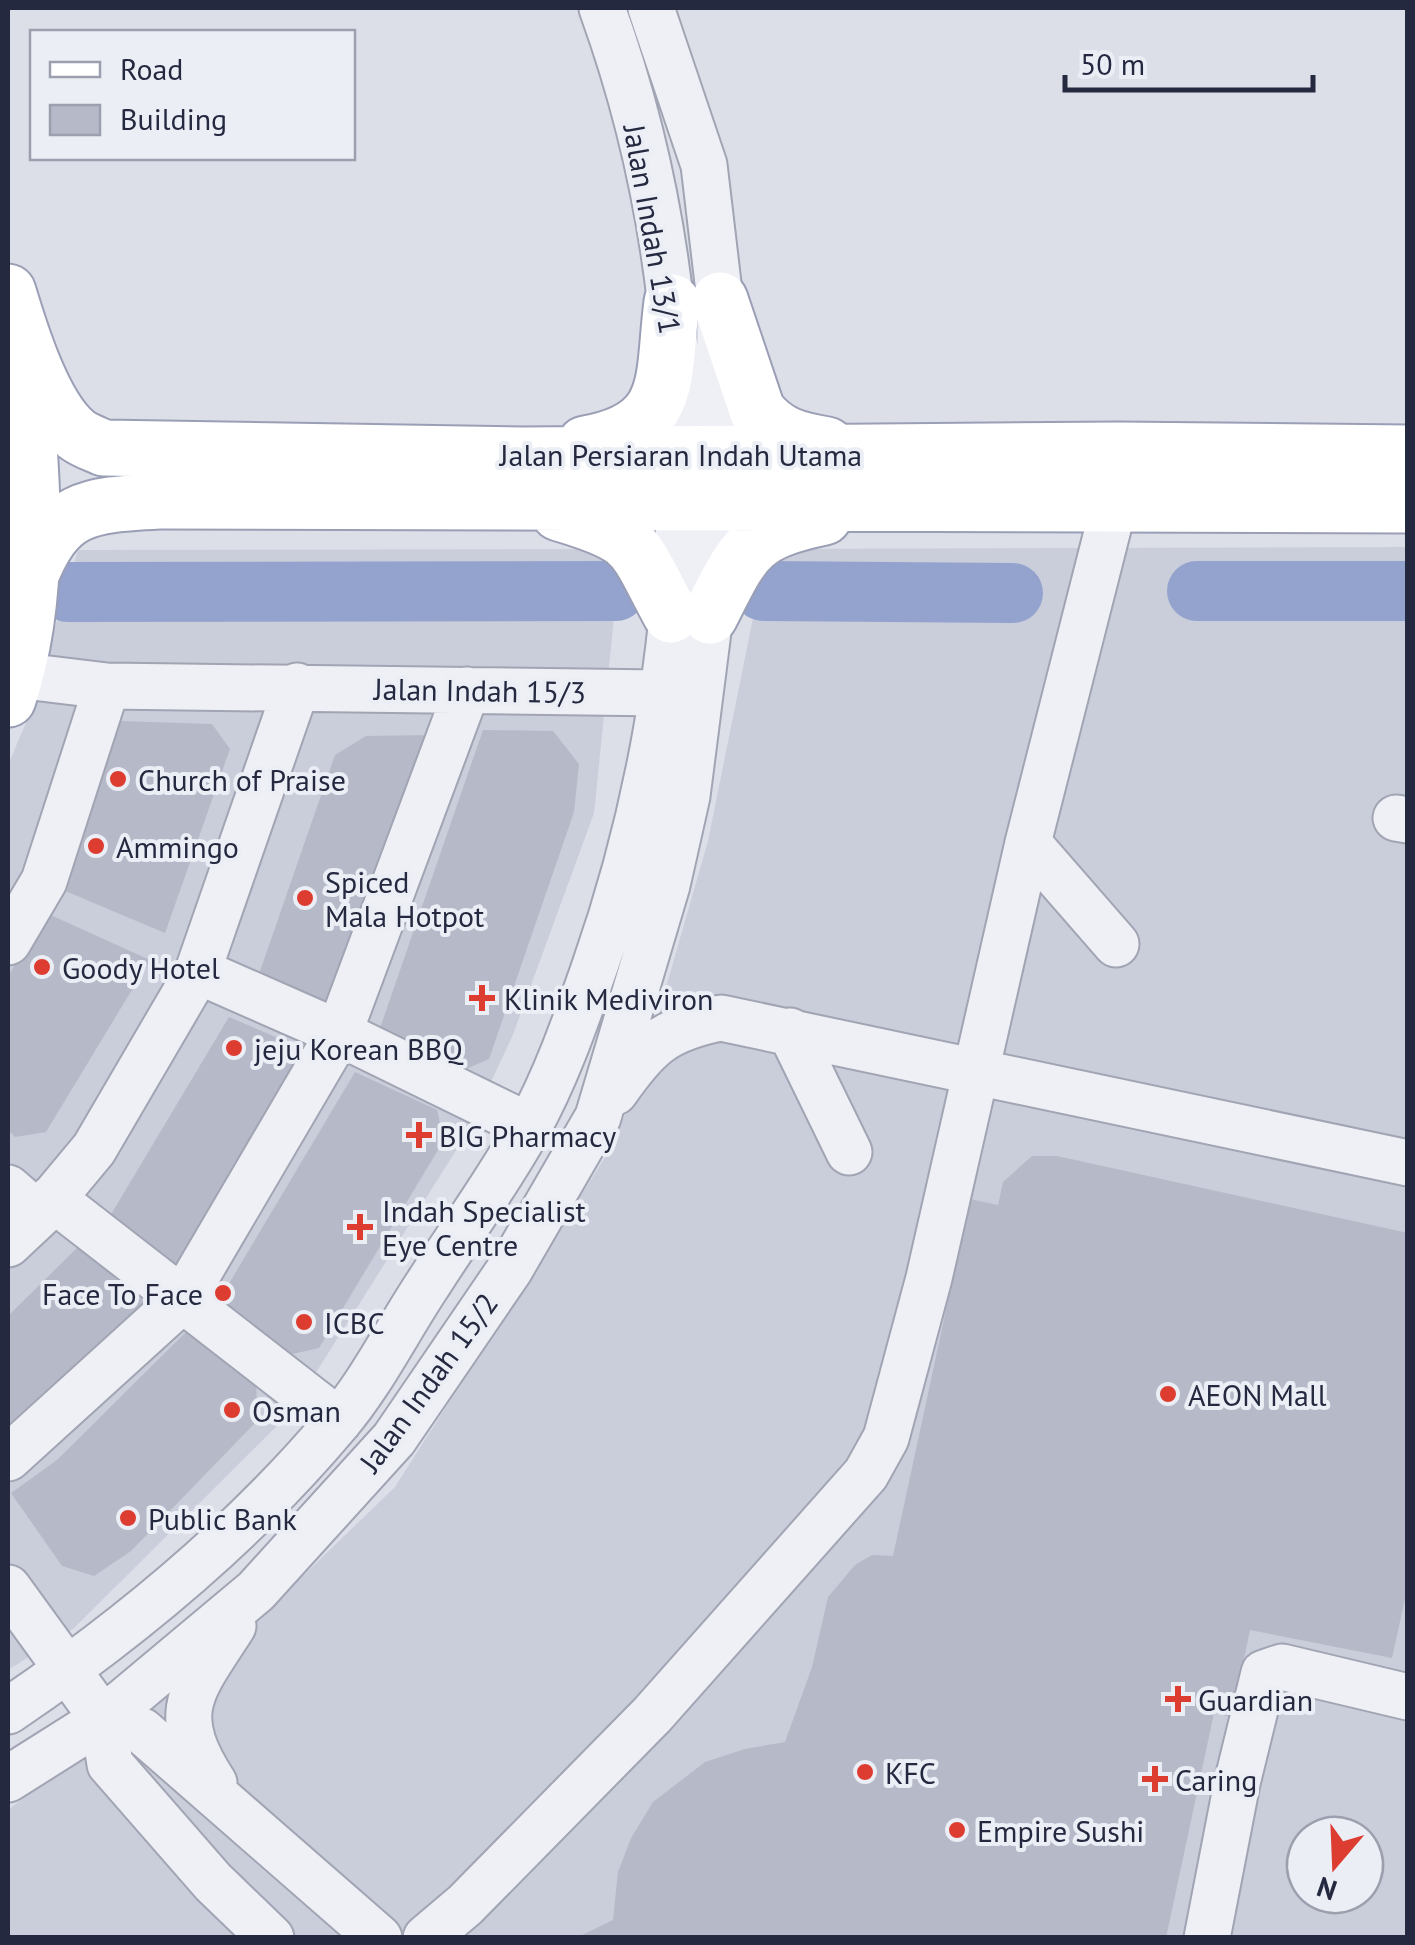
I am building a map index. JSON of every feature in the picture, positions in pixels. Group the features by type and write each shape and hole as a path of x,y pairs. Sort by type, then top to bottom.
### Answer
{"main road":[{"path":"521,478 624,436 649,417 696,302"},
{"path":"696,302 766,422 796,440 887,479"},
{"name":"Jalan Persiaran Indah Utama","path":"14,312 57,412 76,435 104,448 521,478 887,479 1114,505 1408,505"},
{"name":"Jalan Persiaran Indah Utama","path":"12,686 29,580 31,465 14,312"},
{"name":"Jalan Persiaran Indah Utama","path":"887,479 1119,450 1408,453"},
{"path":"521,478 633,544 691,616 764,535 887,479"},
{"name":"Jalan Persiaran Indah Utama","path":"29,580 44,538 63,521 114,504 521,478"}],"street":[{"name":"Jalan Indah 13/1","path":"602,8 650,172 696,302"},
{"name":"Jalan Indah 13/1","path":"651,8 704,165 696,302 697,479"},
{"name":"Jalan Indah 15/2","path":"8,1779 102,1719 256,1591 394,1438 510,1268 598,1116 667,885 683,814 697,479"},
{"path":"426,1938 652,1715 866,1474 886,1438 928,1278 1028,843 1114,505"},
{"name":"Jalan Indah 15/2","path":"8,1712 67,1671 210,1557 339,1421 529,1126 575,1022 613,915 642,805 662,693 691,616"},
{"name":"Jalan Indah 15/3","path":"12,686 297,686 662,693"},
{"path":"8,942 44,881 107,686"},
{"path":"297,686 198,971 94,1149 26,1211 183,1299 339,1421"},
{"path":"8,1458 183,1299 339,1033 467,690"},
{"path":"1028,843 1116,944"},
{"path":"198,971 339,1033 529,1126"},
{"path":"598,1116 655,1040 686,1024 721,1018 1408,1163"},
{"path":"790,1031 849,1152"},
{"path":"8,1588 102,1719 110,1764 214,1882 271,1938"},
{"path":"236,1817 186,1732 190,1704 202,1674 256,1591"},
{"path":"1207,1938 1236,1783 1264,1673 1282,1667 1408,1696"},
{"path":"102,1719 142,1731 379,1938"}],"shaded area":[{"path":"1407,547 1407,1937 8,1937 8,1810 250,1627 395,1487 611,1148 640,1078 708,841 767,549"},
{"path":"621,549 594,813 512,1037 467,1133 291,1412 74,1628 8,1670 8,765 28,718 78,550"}],"building":[{"path":"119,721 212,724 230,749 165,933 63,890"},
{"path":"483,730 553,731 579,764 574,812 489,1059 457,1073 378,1034"},
{"path":"432,735 336,1013 258,977 335,755 366,736"},
{"path":"44,912 150,960 46,1132 15,1137 8,1130 8,977"},
{"path":"229,1017 313,1053 182,1271 110,1216"},
{"path":"355,1072 437,1110 444,1140 319,1348 288,1355 218,1302"},
{"name":"AEON Mall","path":"1032,1156 1057,1156 1408,1233 1408,1585 1392,1658 1250,1630 1232,1717 1214,1713 1166,1938 576,1938 613,1920 618,1872 631,1838 653,1802 705,1762 785,1742 812,1667 828,1597 855,1565 872,1555 893,1556 970,1199 998,1205 1003,1182"},
{"path":"78,1247 148,1305 8,1440 8,1316"},
{"path":"186,1332 256,1385 258,1420 131,1551 94,1576 62,1566 11,1493 57,1460"}],"waterway":[{"path":"68,592 616,591"},
{"path":"763,591 1013,593"},
{"path":"1197,591 1408,591"}],"place":[{"name":"Church of Praise","path":"118,779"},
{"name":"Ammingo","path":"96,846"},
{"name":"Spiced Mala Hotpot","path":"305,898"},
{"name":"Goody Hotel","path":"42,967"},
{"name":"Klinik Mediviron","path":"482,998"},
{"name":"jeju Korean BBQ","path":"234,1048"},
{"name":"BIG Pharmacy","path":"419,1135"},
{"name":"Indah Specialist Eye Centre","path":"360,1227"},
{"name":"Face To Face","path":"223,1293"},
{"name":"ICBC","path":"304,1322"},
{"name":"AEON Mall","path":"1168,1394"},
{"name":"Osman","path":"232,1410"},
{"name":"Public Bank","path":"128,1518"},
{"name":"Guardian","path":"1178,1699"},
{"name":"KFC","path":"865,1772"},
{"name":"Caring","path":"1155,1779"},
{"name":"Empire Sushi","path":"957,1830"}]}
